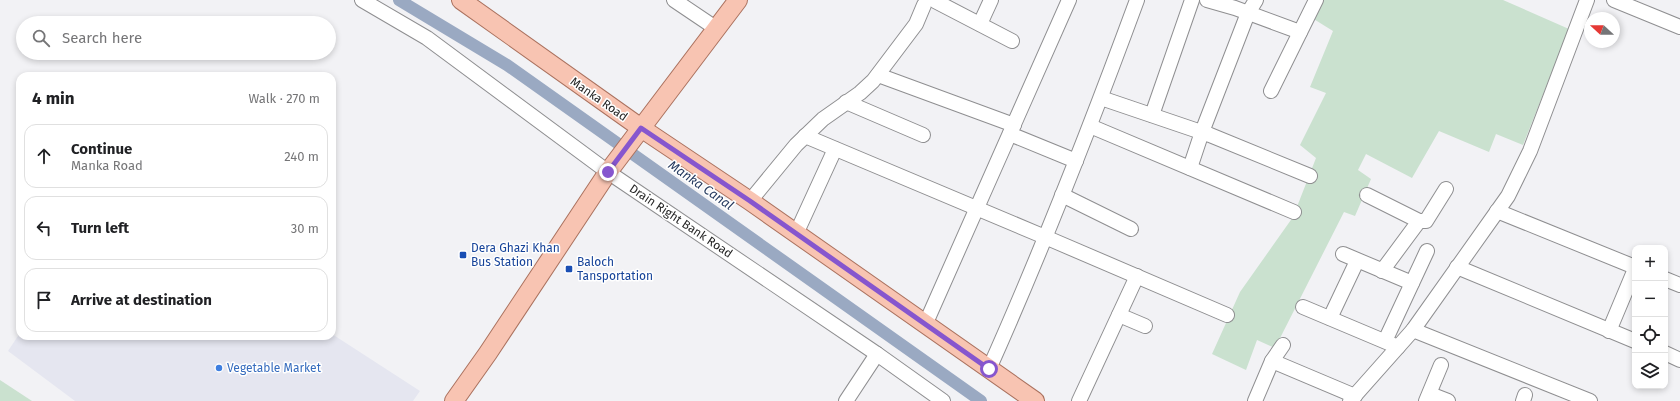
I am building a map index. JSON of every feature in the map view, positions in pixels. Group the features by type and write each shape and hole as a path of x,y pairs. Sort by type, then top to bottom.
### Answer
{"main road":[{"name":"Manka Road","path":"461,0 636,135 750,201 1035,401"},
{"path":"454,401 488,353 613,165 738,0"}],"street":[{"name":"Drain Right Bank Road","path":"362,0 427,38 613,165 877,354 927,397 942,401"},
{"path":"674,0 717,29"},
{"path":"980,24 991,0"},
{"path":"925,325 1069,0"},
{"path":"989,369 1034,267 1101,98 1137,0"},
{"path":"1152,115 1192,0"},
{"path":"1207,0 1235,8 1300,32"},
{"path":"1190,168 1202,132 1248,13 1256,0"},
{"path":"1271,91 1316,0"},
{"path":"1272,361 1352,399 1413,330 1508,196 1530,151 1587,0"},
{"path":"1614,0 1680,27"},
{"path":"750,201 805,136 822,119 860,93 878,75 916,24 929,2 980,24 1012,40"},
{"path":"878,75 1012,130 1076,161"},
{"path":"1101,98 1202,132 1310,176"},
{"path":"846,102 923,135"},
{"path":"1090,126 1294,212"},
{"path":"805,136 1227,315"},
{"path":"796,234 835,149"},
{"path":"1367,195 1419,221 1426,221 1446,189"},
{"path":"1062,195 1131,229"},
{"path":"1497,211 1632,267"},
{"path":"1382,271 1419,221"},
{"path":"1385,341 1427,250"},
{"path":"1342,254 1412,284"},
{"path":"1330,318 1357,260"},
{"path":"1457,267 1632,340"},
{"path":"1609,331 1632,275"},
{"path":"1079,401 1137,276"},
{"path":"1668,280 1680,285"},
{"path":"1303,307 1398,347"},
{"path":"1119,315 1145,326"},
{"path":"1413,330 1590,401"},
{"path":"1255,401 1272,361 1283,345"},
{"path":"846,401 877,354"},
{"path":"1668,355 1680,360"},
{"path":"1442,365 1428,398 1448,401"}],"shaded area":[{"name":"Vegetable Market","path":"336,337 420,391 413,401 75,401 8,351 16,339 336,340"}],"green space":[{"path":"1319,0 1503,0 1569,29 1523,145 1496,134 1489,152 1439,131 1412,178 1366,154 1358,170 1371,179 1355,216 1344,212 1275,348 1257,340 1246,370 1212,354 1240,292 1293,217 1316,158 1300,145 1326,93 1310,87 1333,31 1312,18"},
{"path":"0,380 32,401 0,401"}],"waterway":[{"name":"Manka Canal","path":"399,0 507,65 981,401"}],"place":[{"name":"Dera Ghazi Khan Bus Station","path":"463,255"},
{"name":"Baloch Tansportation","path":"569,269"},
{"name":"Vegetable Market","path":"219,368"}],"route":[{"path":"608,172 641,128 750,201 989,369"}]}
